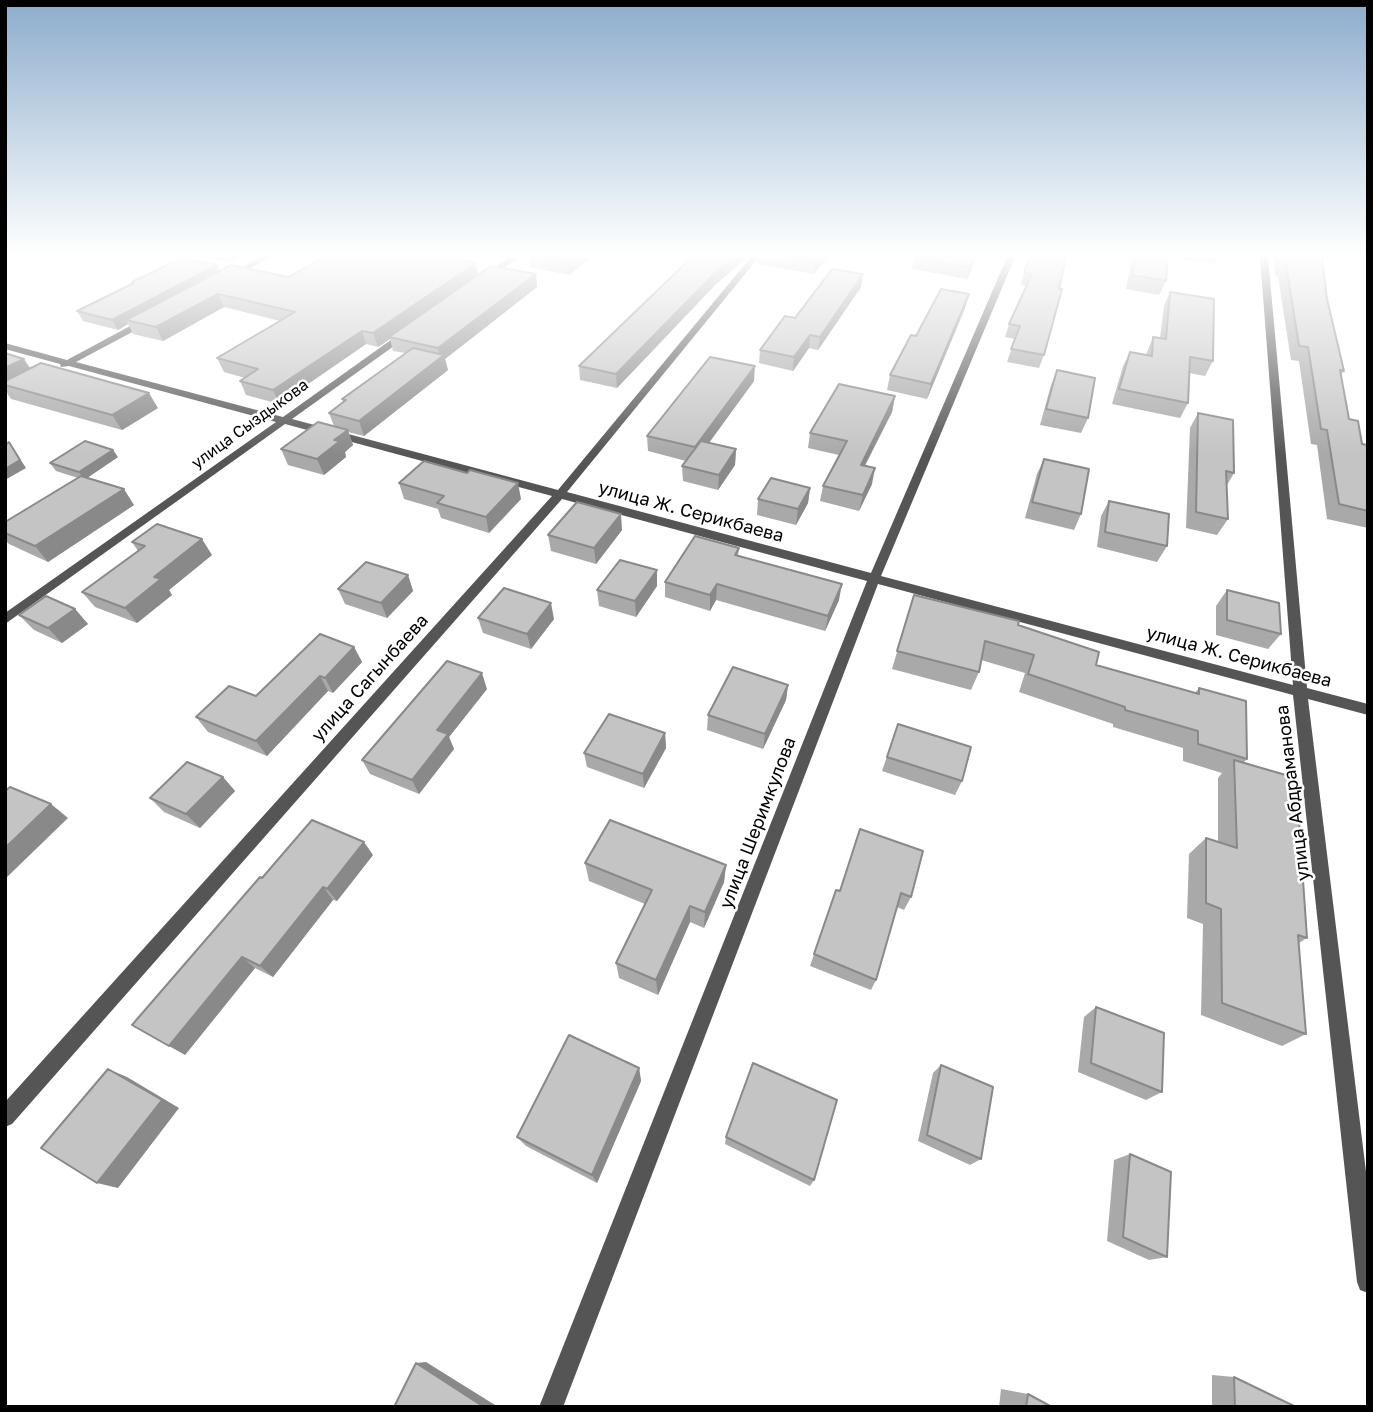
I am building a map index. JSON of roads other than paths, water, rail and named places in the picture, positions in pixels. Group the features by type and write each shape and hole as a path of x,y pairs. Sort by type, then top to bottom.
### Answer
{"street":[{"path":"62,365 142,323"},
{"name":"улица Сагынбаева","path":"5,1117 559,495 701,323"},
{"name":"улица Шеримкулова","path":"551,1407 874,579 983,323"},
{"name":"улица Абдраманова","path":"1269,323 1300,692 1368,1282"},
{"name":"улица Сыздыкова","path":"5,620 415,327"},
{"name":"улица Ж. Серикбаева","path":"5,346 62,365 1368,710"}]}
